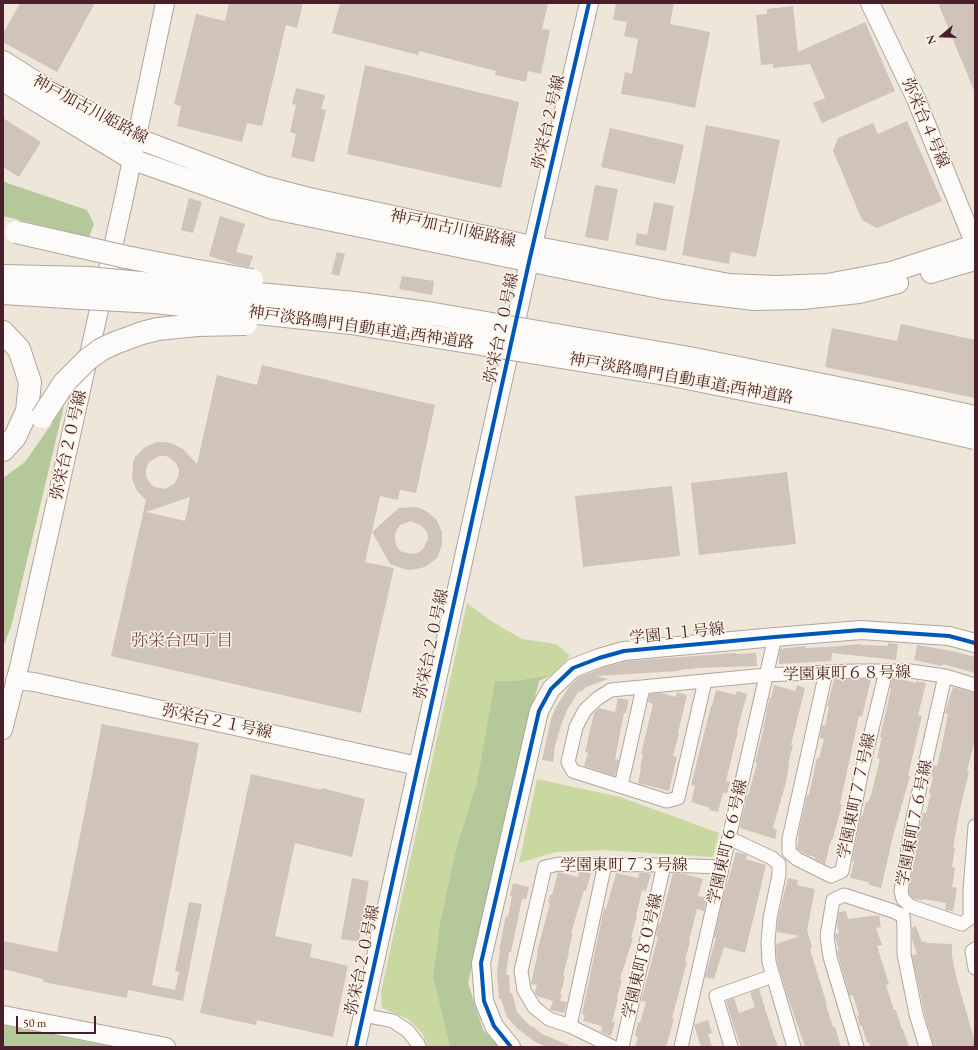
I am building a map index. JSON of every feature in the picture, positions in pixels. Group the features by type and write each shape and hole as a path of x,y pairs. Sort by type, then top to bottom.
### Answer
{"highway":[{"path":"10,230 192,270 307,289 354,303"},
{"name":"神戸淡路鳴門自動車道;西神道路","path":"3,276 85,288 155,302 315,318 672,374 882,417 975,438"},
{"name":"神戸淡路鳴門自動車道;西神道路","path":"3,293 85,288 354,303 434,314 689,358 880,396 975,417"},
{"path":"3,463 27,440 64,383 88,359 115,343 158,329 232,323 279,324 315,318"},
{"path":"3,332 19,349 30,382 27,411 15,437 3,450"}],"main road":[{"name":"神戸加古川姫路線","path":"3,61 44,87 136,138 263,186 664,289 754,300 802,299 859,293 975,260"},
{"name":"神戸加古川姫路線","path":"3,81 131,159 273,209 531,254 729,284 776,286 827,284 891,272 975,245"}],"street":[{"name":"弥栄台２０号線","path":"3,730 165,3"},
{"name":"弥栄台２号線","path":"531,254 588,3"},
{"name":"弥栄台４号線","path":"870,3 916,99 975,245"},
{"name":"弥栄台２０号線","path":"356,1047 531,254"},
{"name":"学園１１号線","path":"511,1047 494,1026 484,1001 481,962 539,711 551,689 573,668 599,658 624,652 861,630 949,636 975,643"},
{"name":"学園東町６６号線","path":"681,1047 775,637"},
{"name":"学園東町６８号線","path":"705,682 678,798 667,801 572,771 568,762 576,727 585,710 598,698 611,690 766,675 853,671 910,671 945,676 975,685"},
{"name":"学園東町７７号線","path":"826,672 789,839 789,852 797,859 831,876 842,870 862,770 886,671"},
{"name":"学園東町７６号線","path":"945,676 913,818 901,891 903,899 910,906 962,924 970,918 971,875 975,826"},
{"name":"弥栄台２１号線","path":"15,680 34,682 418,766"},
{"path":"621,786 643,688"},
{"path":"729,838 772,858 779,864 779,875 770,918 768,942 769,962 794,1047"},
{"name":"学園東町７３号線","path":"613,1047 570,1026 549,1019 534,1007 524,990 521,971 545,867 559,864 605,864 722,867"},
{"path":"570,1026 605,864"},
{"name":"学園東町８０号線","path":"622,1047 664,865"},
{"path":"857,1047 830,957 827,936 833,900 844,895 893,911 903,916 904,954 916,1014 926,1047"},
{"path":"975,949 972,950 975,968"},
{"path":"732,1047 716,996 773,976"},
{"path":"3,1014 166,1047"},
{"path":"363,1015 393,1021 408,1031 419,1047"}],"green space":[{"path":"3,180 7,183 87,210 94,224 89,237 3,216"},
{"path":"64,406 11,627 3,647 3,478 25,462"},
{"path":"467,603 491,621 522,639 556,644 570,656 551,675 514,681 496,681 477,782 456,849 440,922 433,977 450,1047 427,1047 423,1034 408,1019 382,1008 381,992"},
{"path":"551,675 539,681 504,820 468,983 483,1030 501,1047 450,1047 433,977 440,922 456,849 477,782 495,681 514,681"},
{"path":"537,779 620,797 719,833 713,857 603,850 556,852 519,863"},
{"path":"3,1025 113,1047 3,1047"}],"building":[{"path":"20,3 95,3 57,72 3,42 3,34"},
{"path":"229,3 303,3 297,28 286,25 262,126 247,123 242,142 177,126 181,106 174,104 196,14 225,21"},
{"path":"340,3 548,3 542,29 550,30 541,74 528,71 526,82 495,75 496,71 419,51 418,55 332,33"},
{"path":"616,3 674,3 670,24 710,32 695,108 621,94 625,72 632,74 638,39 624,36 627,22 613,20"},
{"path":"938,3 975,3 975,93"},
{"path":"793,6 798,52 865,22 895,91 822,123 813,103 825,98 810,64 773,68 773,64 761,65 756,15 767,14 767,9"},
{"path":"365,65 519,102 501,188 347,154"},
{"path":"296,88 325,95 321,109 326,110 314,162 291,157 296,134 290,132 296,105 292,104"},
{"path":"3,118 41,142 19,177 3,167"},
{"path":"907,121 942,201 877,228 862,220 833,151 838,138 873,123 878,134"},
{"path":"706,125 780,140 756,257 731,252 729,264 682,255"},
{"path":"610,128 684,145 675,184 601,167"},
{"path":"595,185 618,189 608,241 585,237"},
{"path":"189,198 202,202 193,233 181,230"},
{"path":"654,202 674,206 666,251 635,245 637,233 647,235"},
{"path":"220,216 245,224 236,252 253,256 249,267 237,265 209,256"},
{"path":"337,252 345,254 339,276 331,274"},
{"path":"402,276 434,281 432,295 399,289"},
{"path":"901,324 975,340 975,398 825,367 832,328 897,341"},
{"path":"262,365 435,405 416,493 400,490 398,500 380,496 365,562 394,568 361,713 111,656 146,500 137,491 132,478 135,457 145,447 157,442 164,442 171,443 183,449 197,464 217,375 257,385","holes":["159,456 166,456 170,458 176,463 179,470 178,477 174,484 165,489 154,487 146,476 146,469 149,462","190,497 185,521 146,512"]},
{"path":"787,472 796,544 699,555 691,483"},
{"path":"672,486 680,556 583,567 575,496"},
{"path":"417,507 426,511 436,519 442,532 442,545 437,558 425,567 411,570 390,564 372,532 399,508","holes":["411,521 422,526 427,532 428,539 423,549 418,553 410,554 400,551 396,545 395,538 396,531 400,525"]},
{"path":"888,643 898,644 896,660 832,653 831,661 779,664 780,649 805,646 805,648 861,644 888,646"},
{"path":"917,645 952,651 975,657 975,673 943,664 942,666 914,660"},
{"path":"736,653 756,653 757,666 698,668 679,671 596,676 608,679 586,687 581,692 579,691 567,710 561,725 555,746 553,762 542,760 551,719 556,707 569,687 579,677 626,661"},
{"path":"871,679 862,717 859,716 840,804 842,805 825,864 815,859 815,857 807,855 797,849 798,836 807,795 809,795 817,758 819,759 824,739 820,738 822,725 825,726 829,707 827,706 834,680"},
{"path":"892,679 926,683 918,715 922,716 908,776 910,776 894,832 881,888 869,885 869,882 850,878 861,816 862,817 866,802 868,802 871,795 880,759 877,758 882,737 880,737"},
{"path":"774,685 795,691 797,685 805,688 791,745 793,745 786,782 773,828 777,830 775,839 740,828 747,796 757,763 755,762 764,728 769,698 771,698"},
{"path":"953,687 975,693 975,740 967,771 969,772 953,847 955,848 952,867 955,868 952,887 957,888 953,911 945,910 946,903 914,899 910,895 909,891 919,829 923,813 926,813 931,793 929,793 933,777 931,776 933,765 937,766 948,714 945,713"},
{"path":"716,690 736,695 737,691 747,694 726,781 730,782 727,793 723,793 718,812 709,810 710,808 691,802 695,786 691,785"},
{"path":"677,692 687,695 673,756 677,757 669,791 638,783 643,754 641,754 653,704 648,702 650,694 661,693 676,697"},
{"path":"618,698 629,700 626,713 624,713 615,759 619,760 615,776 584,766 588,753 585,752 594,713 599,708 615,712"},
{"path":"102,724 199,743 152,985 175,990 179,972 175,971 189,902 202,904 183,1001 128,990 127,998 43,982 43,979 3,969 3,941 57,952"},
{"path":"251,774 322,790 322,788 365,799 352,857 295,843 275,936 312,944 310,957 348,966 333,1037 257,1020 256,1025 200,1013"},
{"path":"736,852 747,855 746,859 766,865 745,953 724,947 714,979 705,977 716,938 714,938 722,902"},
{"path":"558,872 578,877 579,872 591,873 586,891 584,890 571,933 573,933 563,976 565,977 560,994 562,995 560,1001 567,1002 564,1013 550,1010 553,1001 537,996 535,992 537,985 531,984 537,952 550,903 548,902 550,895 552,895"},
{"path":"616,873 638,878 639,873 651,874 646,891 642,890 631,938 633,938 620,979 622,980 612,1022 615,1022 611,1036 601,1032 602,1026 583,1021 585,1015 582,1014 604,908 606,909"},
{"path":"673,873 703,879 698,896 707,898 704,911 697,909 685,961 687,962 666,1047 635,1047 638,1037 635,1036 638,1022 640,1023 646,1002 641,1001 658,937 656,936 658,925 659,923 660,924"},
{"path":"352,878 369,881 359,942 341,939"},
{"path":"788,878 798,880 797,885 815,889 807,930 812,948 810,949 826,1005 841,1047 805,1047 786,992 777,961 776,944 800,936 777,932 778,918"},
{"path":"513,883 529,887 526,899 522,899 511,952 509,952 506,975 509,975 510,994 512,993 517,1012 531,1027 532,1026 542,1034 573,1047 546,1047 535,1042 518,1029 507,1017 501,999 499,999 497,973 499,950 506,916 508,917"},
{"path":"846,911 848,919 879,915 881,927 876,928 882,945 877,946 889,984 886,985 909,1047 870,1047 869,1042 867,1043 862,1026 860,1026 857,1016 859,1015 853,995 850,996 837,951 839,951 835,936 839,933 837,924 839,912"},
{"path":"916,926 922,942 926,941 927,943 952,944 952,956 957,980 975,1042 975,1047 934,1047 924,1012 912,955 917,954 912,939 912,928"},
{"path":"759,989 778,1047 741,1047 734,1027 726,1001 734,998 739,1013 755,1007 750,993"},
{"path":"708,1020 712,1033 708,1034 712,1047 701,1047 694,1025"}],"cycle path":[{"path":"356,1047 529,262 589,3"},
{"path":"511,1047 494,1026 484,1001 481,963 539,711 551,689 573,668 599,658 624,651 861,630 949,636 975,643"}],"district":[{"name":"弥栄台四丁目","path":"182,641"}]}
